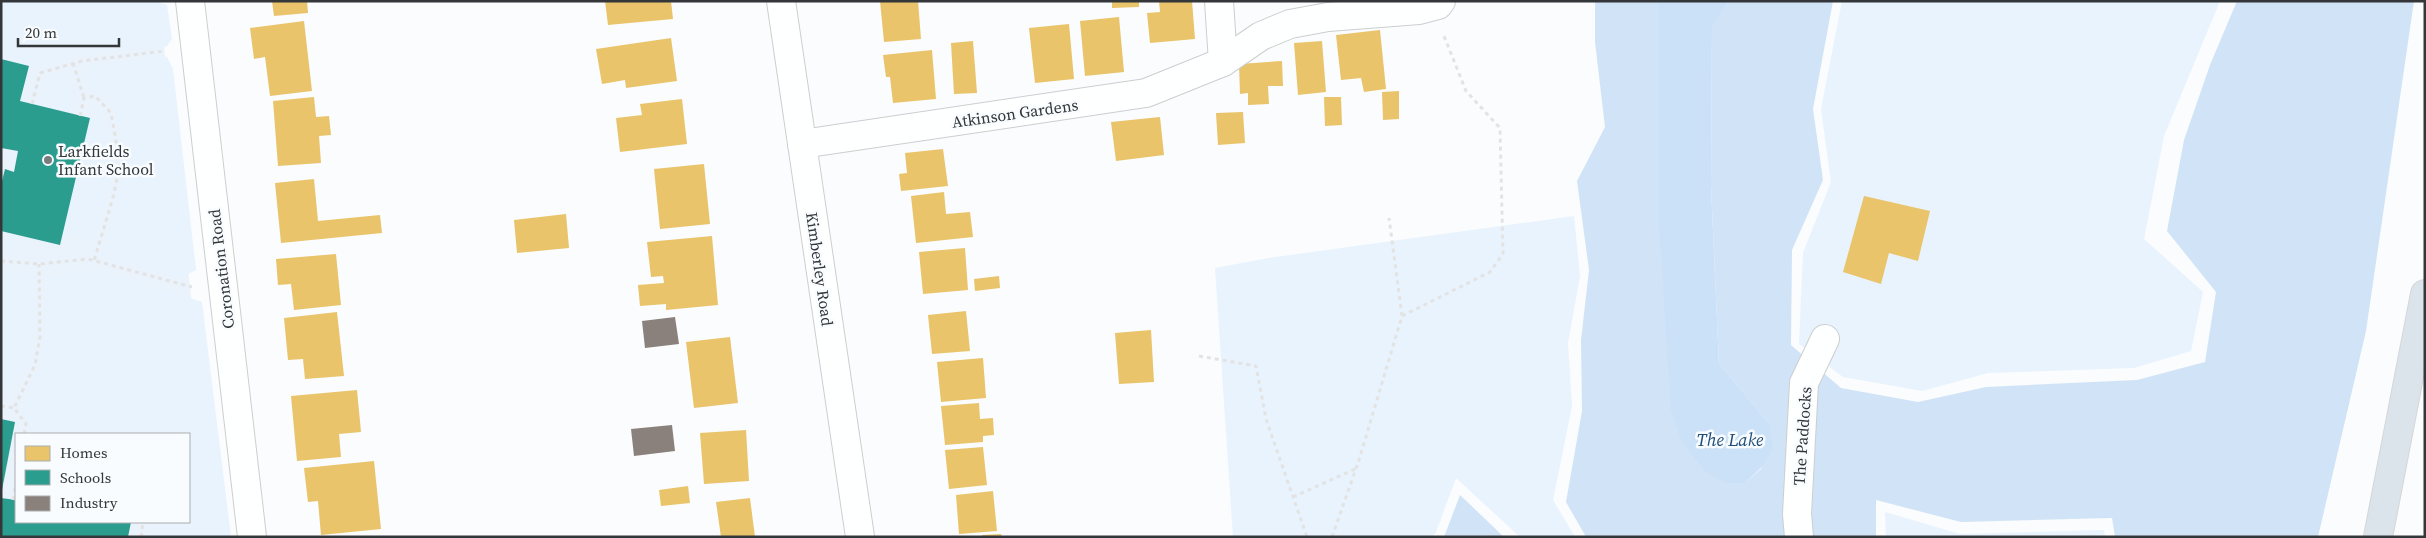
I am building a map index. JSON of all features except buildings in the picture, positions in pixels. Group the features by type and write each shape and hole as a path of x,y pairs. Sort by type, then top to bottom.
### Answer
{"highway":[{"path":"2378,537 2425,294"}],"street":[{"name":"Coronation Road","path":"190,1 252,537"},
{"name":"Kimberley Road","path":"781,1 860,537"},
{"path":"1219,1 1223,62"},
{"name":"Atkinson Gardens","path":"802,144 1146,93 1223,62 1261,36 1290,24 1328,16 1419,10 1437,4"},
{"name":"The Paddocks","path":"1799,537 1797,514 1804,383 1825,338"}],"path":[{"path":"1402,316 1490,272 1503,254 1500,128 1466,91 1437,4"},
{"path":"32,104 40,73 73,63 127,54 195,48"},
{"path":"73,63 84,98 80,116"},
{"path":"84,98 95,96 111,113 120,164 114,194 94,260"},
{"path":"1332,537 1402,316 1389,218"},
{"path":"1,261 39,264 88,259 224,296"},
{"path":"14,408 35,365 40,337 41,281 39,264"},
{"path":"1199,356 1256,366 1266,419 1307,537"},
{"path":"1,406 14,408 26,424 24,433"},
{"path":"1293,497 1355,469"},
{"path":"13,500 15,488"},
{"path":"141,537 143,523"}],"shaded area":[{"path":"1,1 159,1 217,537 1,537"},
{"path":"156,1 167,5 172,39 166,47 99,52 71,57 38,68 1,59 1,2"},
{"path":"1595,1 1659,1 1659,222 1726,483 1745,483 1761,469 1769,423 1719,364 1711,186 1712,24 1729,1 1833,1 1813,109 1823,180 1792,250 1791,345 1841,388 1918,402 1986,387 2137,380 2205,362 2216,292 2167,231 2184,140 2210,65 2237,1 2414,1 2366,331 2318,537 2115,537 2112,518 1961,522 1876,500 1876,537 1586,537 1566,502 1582,411 1581,340 1589,270 1577,181 1605,127 1595,42"},
{"path":"1842,1 2220,1 2164,136 2144,239 2203,292 2191,351 2134,368 1988,373 1922,391 1843,377 1799,344 1803,253 1831,182 1821,109"},
{"path":"167,57 173,69 196,270 180,278 102,257 126,164 116,110 100,89 90,91 85,78 87,66"},
{"path":"58,73 68,73 76,94 73,114 38,106 46,79"},
{"path":"90,118 107,118 113,164 107,195 92,242 63,233"},
{"path":"1574,216 1580,276 1568,343 1572,406 1553,500 1575,537 1520,537 1456,478 1436,532 1432,537 1233,537 1215,268 1269,258"},
{"path":"1,231 19,235 13,257 1,255"},
{"path":"1,269 33,272 34,323 29,362 11,388 1,390"},
{"path":"101,270 202,302 231,537 147,537 149,523 190,523 190,433 33,433 19,407 40,366 49,277"},
{"path":"1460,495 1504,537 1444,537"},
{"path":"1885,512 1960,534 2104,530 2105,537 1886,537"}],"water":[{"name":"The Lake","path":"1659,1 1729,1 1712,25 1711,186 1719,364 1769,423 1773,449 1760,469 1745,483 1726,483 1705,471 1682,442 1671,410 1659,222"}],"place":[{"name":"Larkfields Infant School","path":"48,160"}]}
